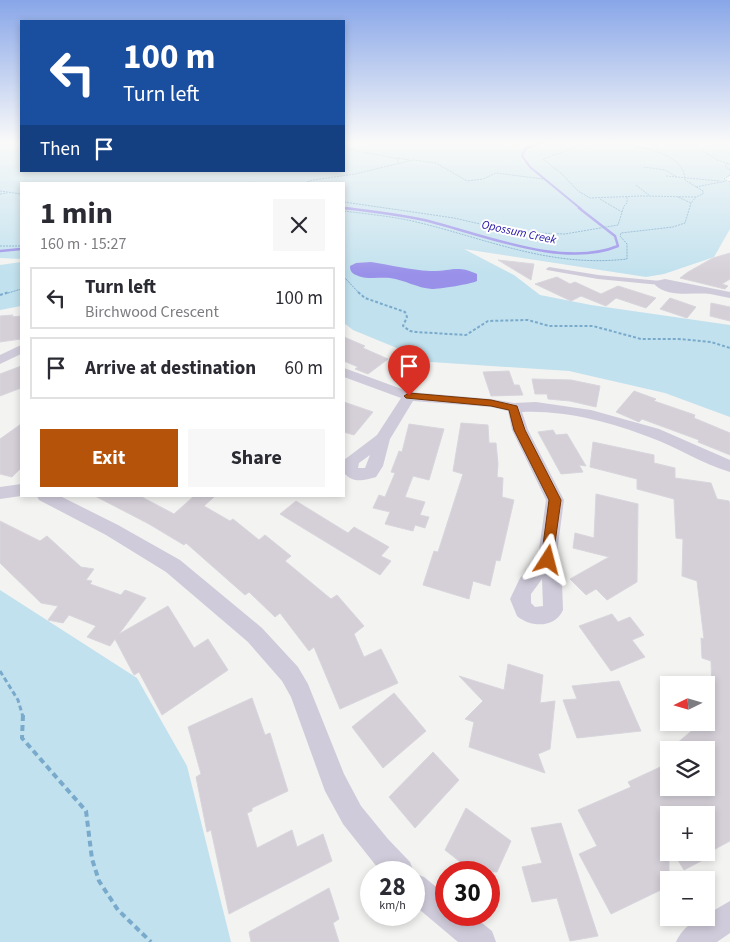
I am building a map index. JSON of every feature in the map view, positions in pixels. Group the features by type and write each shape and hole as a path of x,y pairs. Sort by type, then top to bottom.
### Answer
{"street":[{"path":"660,283 660,285 671,289 730,295"},
{"path":"0,360 20,350"},
{"path":"345,372 409,396 491,403 514,408 536,407 591,415 654,433 730,466"},
{"path":"382,439 409,396"},
{"path":"514,408 520,430 555,500 548,560"},
{"path":"0,493 20,490"},
{"path":"46,497 112,530 173,566 255,635 290,674 300,692 334,782 352,815 390,861"},
{"path":"425,896 435,904"},
{"path":"690,942 730,916"},
{"path":"462,926 480,942"}],"lane":[{"path":"549,269 598,277 660,283"}],"path":[{"path":"573,186 583,196 598,199 701,196 704,193 696,187"},
{"path":"637,186 650,196"},
{"path":"643,188 648,192 646,192"},
{"path":"0,191 20,194"},
{"path":"0,194 9,193"},
{"path":"345,202 388,206 515,232 565,234 618,225 627,203 627,197"},
{"path":"678,197 691,204"},
{"path":"345,211 392,217 432,226 480,241 545,256 600,262 627,259 627,244 620,236 622,232 674,227 685,222 691,204 696,197"},
{"path":"598,199 622,212"},
{"path":"0,246 20,246"},
{"path":"345,278 351,281 360,295 365,298 404,312 407,317 402,326 410,331 466,335 488,321 528,320 549,326 593,326 642,339 679,338 711,342 730,348"},
{"path":"0,295 20,288"},
{"path":"0,671 18,700 23,713 22,738 86,811 92,859 99,881 118,910 151,942"}],"shaded area":[{"path":"0,186 20,186 20,259 0,258"},
{"path":"345,186 730,186 730,229 714,257 664,274 646,277 464,249 514,275 540,295 591,305 730,325 730,417 665,393 569,371 431,362 353,330 345,324"},
{"path":"20,262 20,306 0,310 0,265"},
{"path":"371,262 408,269 437,271 464,269 477,274 477,281 469,284 432,289 390,278 360,277 351,270 350,266 356,263"},
{"path":"0,590 137,678 187,766 231,942 0,942"}],"building":[{"path":"730,253 730,279 722,284 728,286 725,289 680,278 713,258"},
{"path":"498,260 534,264 531,280"},
{"path":"557,277 570,284 575,282 601,294 618,286 656,298 646,308 616,298 606,306 581,296 571,301 535,284"},
{"path":"670,298 696,307 687,318 660,309"},
{"path":"711,303 730,307 730,321 710,316"},
{"path":"0,316 20,316 20,339 0,342"},
{"path":"345,337 388,359 368,374 355,369 358,367 345,361"},
{"path":"407,360 424,365 410,386 393,380"},
{"path":"20,366 20,388 0,396 0,374"},
{"path":"509,371 514,385 519,385 523,395 491,396 483,372"},
{"path":"532,379 571,380 600,386 596,407 570,401 548,399 547,394 535,394"},
{"path":"634,391 656,399 654,401 695,415 694,418 730,433 730,455 698,442 699,440 642,419 639,422 616,412"},
{"path":"345,402 373,412 354,435 345,432"},
{"path":"461,423 488,425 489,443 496,443 497,477 503,478 502,497 514,500 500,561 496,560 490,586 473,581 469,599 423,585 434,551 438,552 463,474 453,471"},
{"path":"409,424 444,429 429,480 413,476 405,497 425,502 420,515 429,517 425,528 415,525 413,531 385,524 390,512 373,508 379,495 385,497 395,473 391,472 399,451 402,452"},
{"path":"20,425 20,469 12,477 0,474 0,439"},
{"path":"553,430 556,435 567,434 586,466 579,465 583,472 561,474 538,432"},
{"path":"593,442 654,455 654,463 675,468 675,478 711,483 717,499 729,501 730,505 730,841 715,849 715,806 660,806 660,861 669,861 669,871 660,871 660,890 611,914 579,854 597,846 578,810 631,787 628,782 660,767 660,796 715,796 715,741 680,741 691,731 715,731 715,676 711,676 711,661 702,658 701,638 704,639 697,581 682,576 683,539 676,538 674,499 637,489 637,479 590,467"},
{"path":"596,494 638,504 637,582 607,600 596,589 586,595 570,579 609,557 573,548 575,533 594,538"},
{"path":"97,497 142,497 174,514 193,497 214,497 204,506 230,521 233,519 259,540 265,535 291,556 285,561 331,599 337,595 364,626 354,634 364,657 381,649 398,683 340,709 314,647 309,651 280,613 275,617 249,592 245,595 186,543 184,545"},
{"path":"296,501 348,533 354,527 389,547 381,556 391,561 380,575 280,514"},
{"path":"0,521 40,541 47,536 81,567 94,569 86,580 92,581 90,584 121,595 125,590 146,598 119,634 168,606 194,648 208,639 228,670 162,715 139,672 134,675 115,639 110,646 87,637 96,626 69,615 63,623 48,620 58,606 41,603 0,563"},
{"path":"612,614 618,622 630,617 644,635 632,640 645,657 611,671 579,626"},
{"path":"508,664 543,675 540,703 555,701 550,749 538,754 545,773 469,747 474,722 465,719 483,701 459,676 504,690"},
{"path":"619,681 641,731 577,738 563,700 577,699 572,686"},
{"path":"394,693 426,731 383,768 352,727"},
{"path":"252,698 265,735 270,733 288,791 252,808 252,811 247,813 257,848 292,830 297,847 323,834 332,861 229,914 211,830 207,832 196,777 201,774 188,727"},
{"path":"433,752 459,780 415,828 389,797"},
{"path":"466,808 511,841 500,865 500,861 459,861 445,850"},
{"path":"561,823 598,936 570,941 557,898 532,902 522,867 542,863 531,828"},
{"path":"678,861 701,861 684,870"},
{"path":"329,888 339,919 333,923 339,942 251,942 249,932"}],"waterway":[{"name":"Opossum Creek","path":"553,186 581,209"},
{"name":"Opossum Creek","path":"345,208 354,209"},
{"name":"Opossum Creek","path":"345,208 424,220 495,240 547,251 596,252 618,246 615,236 579,208"},
{"name":"Opossum Creek","path":"0,251 20,249"}],"route":[{"path":"409,396 491,403 514,408 520,430 551,488 555,500 548,560"}]}
